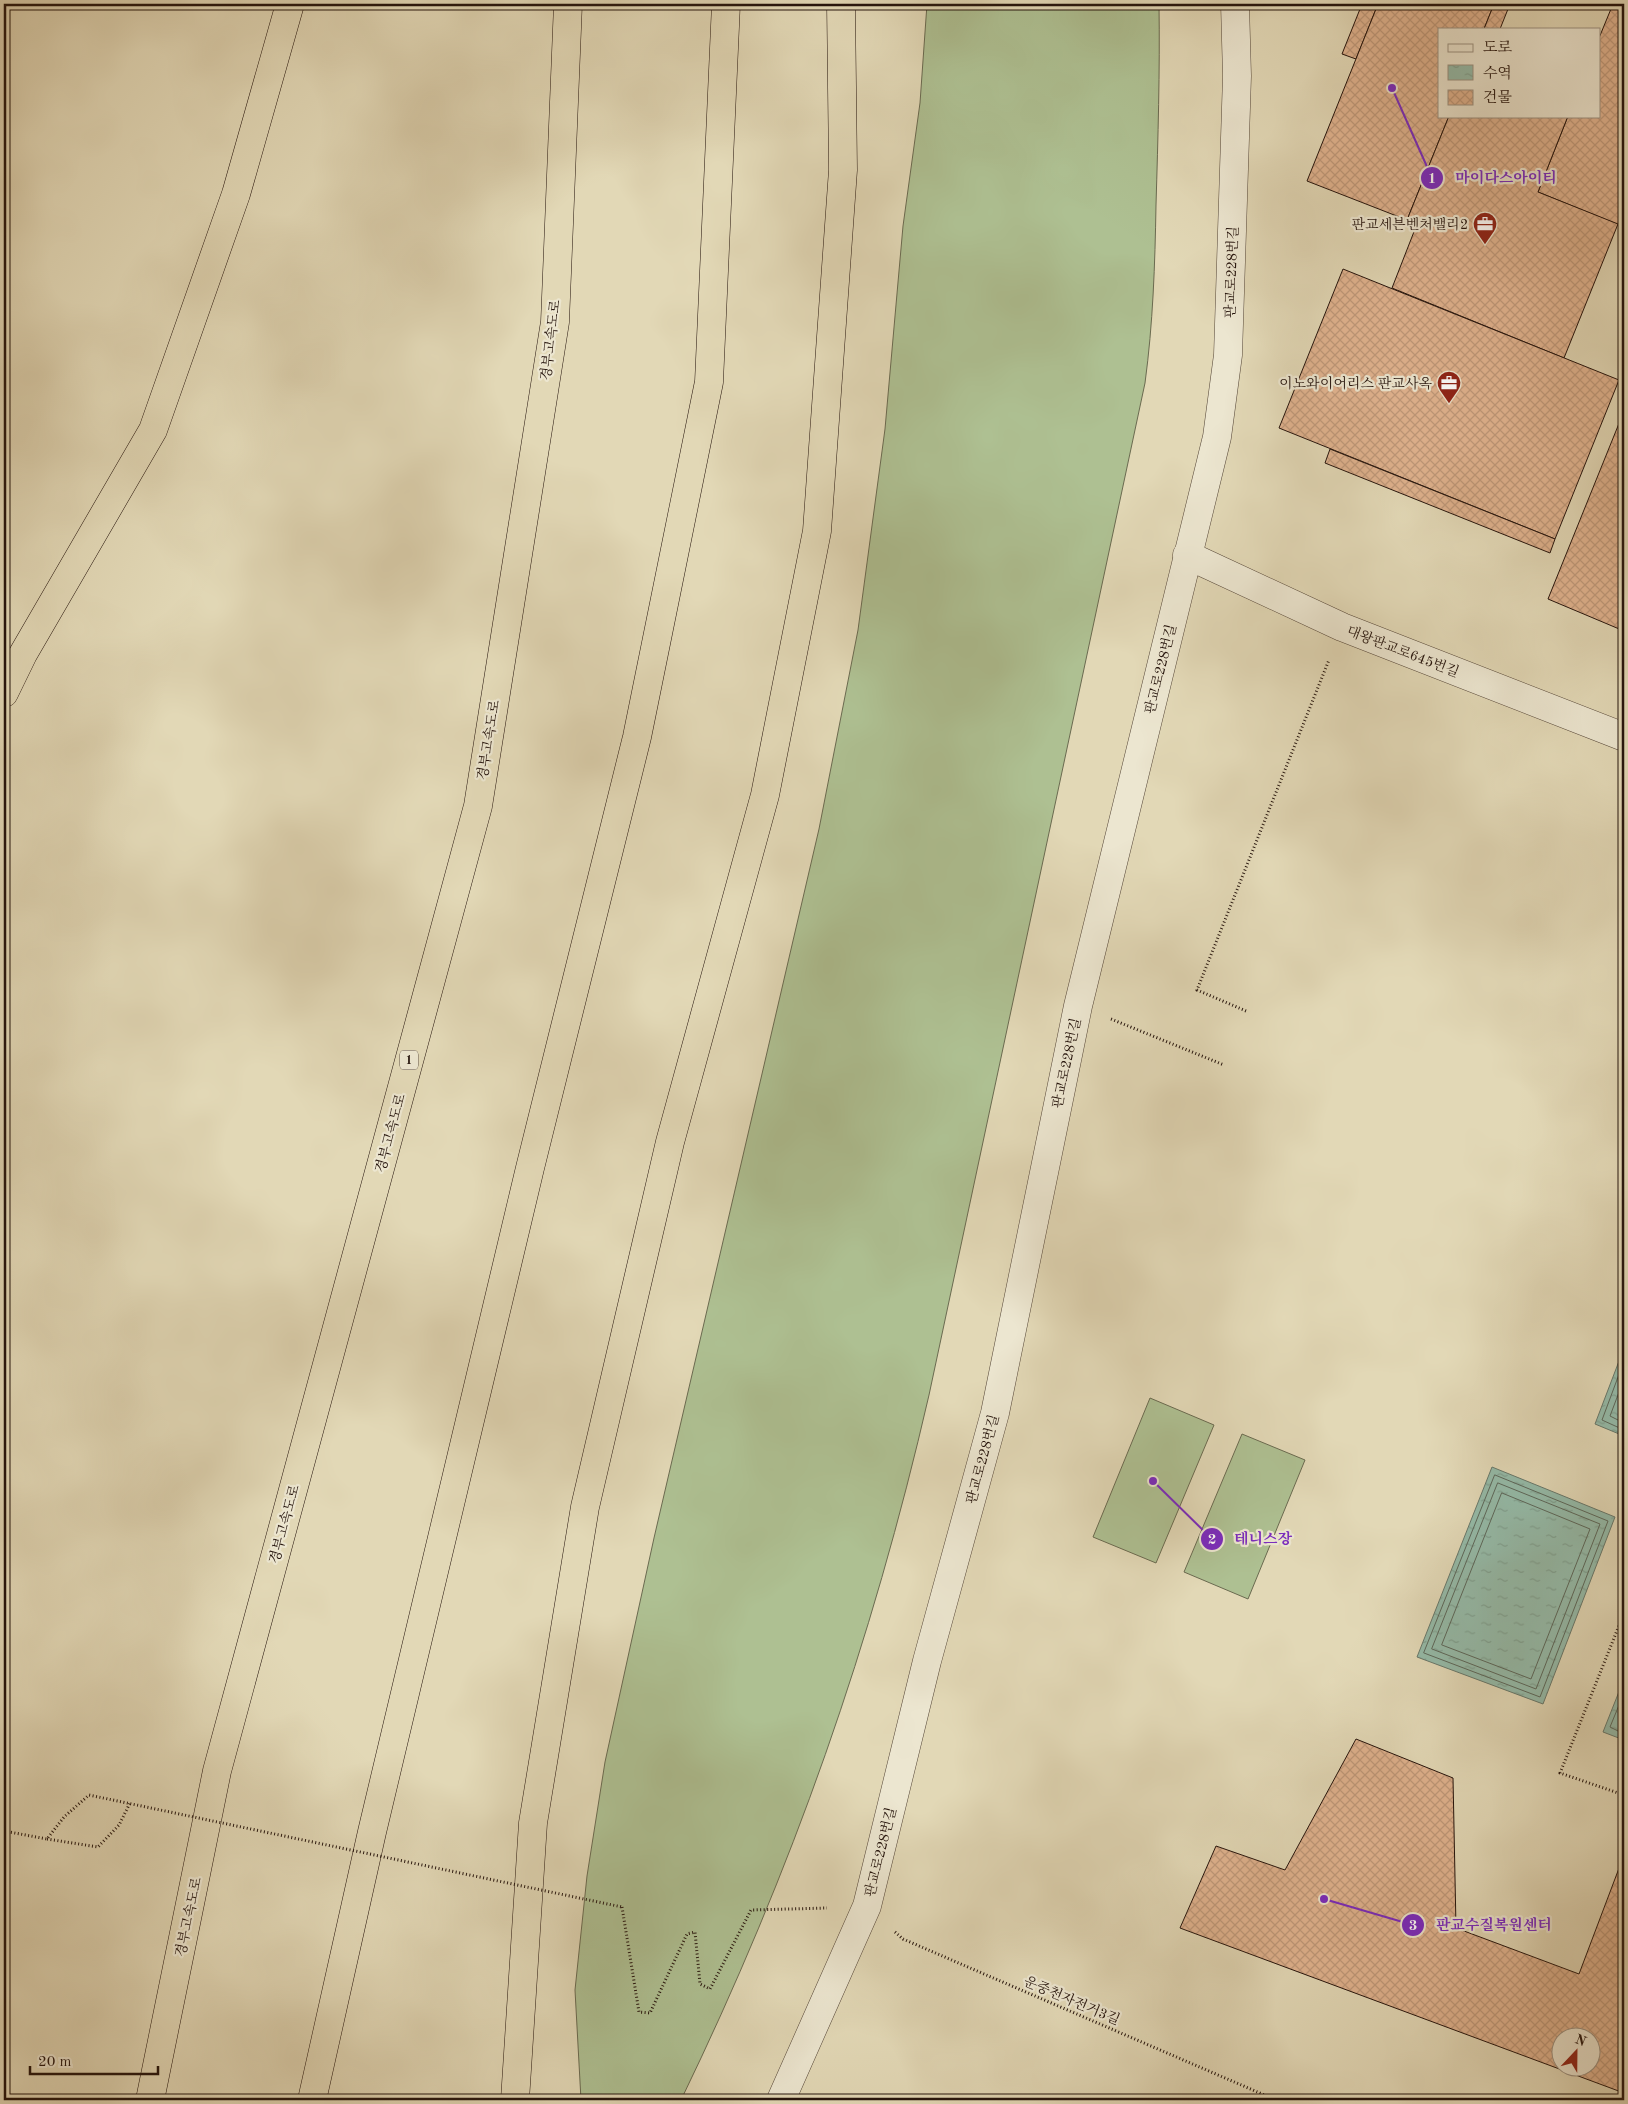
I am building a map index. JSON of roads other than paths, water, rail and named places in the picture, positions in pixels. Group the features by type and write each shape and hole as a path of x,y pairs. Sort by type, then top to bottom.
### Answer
{"highway":[{"path":"4,693 23,654 153,430 236,194 290,4"},
{"name":"경부고속도로","path":"150,2100 217,1771 478,806 555,322 568,4"},
{"path":"312,2100 370,1842 530,1168 637,738 707,392 726,4"},
{"path":"515,2100 533,1823 585,1507 670,1142 765,795 817,531 843,170 841,4"}],"street":[{"name":"판교로228번길","path":"781,2100 867,1906 927,1661 995,1413 1078,1006 1217,437 1228,355 1237,76 1235,4"},
{"name":"대왕판교로645번길","path":"1187,555 1342,627 1624,738"}],"water":[{"path":"1624,1348 1624,1436 1595,1424"},
{"path":"1492,1467 1615,1517 1543,1704 1417,1657"},
{"path":"1624,1679 1624,1740 1603,1732"}],"place":[{"name":"마이다스아이티","path":"1392,88"},
{"name":"판교세븐벤처밸리2","path":"1485,245"},
{"name":"이노와이어리스 판교사옥","path":"1449,404"},
{"name":"테니스장","path":"1153,1481"},
{"name":"판교수질복원센터","path":"1324,1899"}]}
